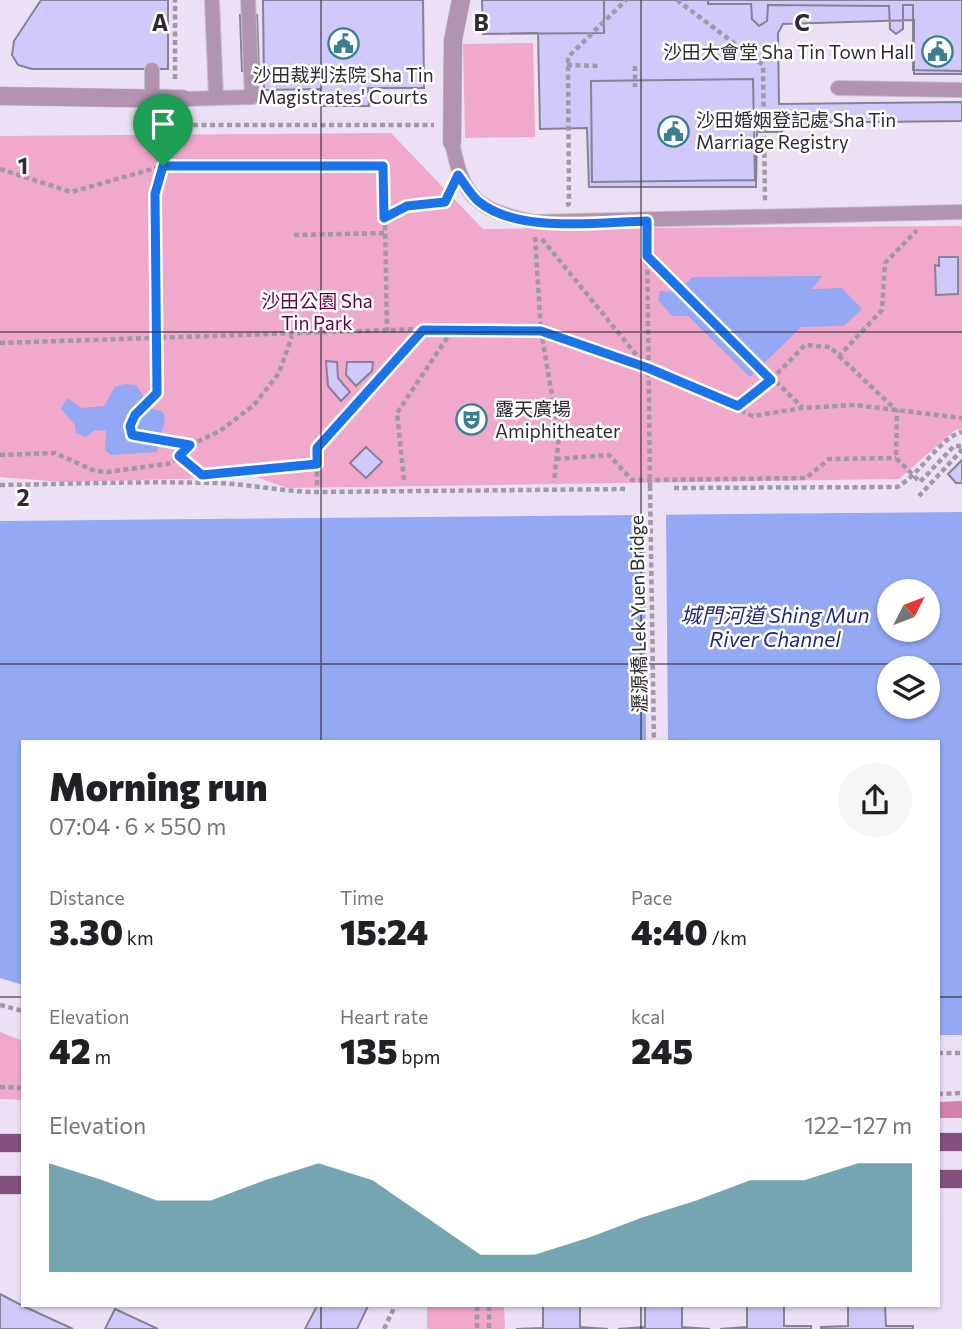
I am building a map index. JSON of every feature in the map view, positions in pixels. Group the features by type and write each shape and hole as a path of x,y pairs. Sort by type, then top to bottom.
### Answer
{"main road":[{"path":"940,1142 962,1142"},
{"path":"0,1143 21,1143"},
{"path":"940,1179 962,1179"},
{"path":"0,1185 21,1185"}],"street":[{"path":"452,134 453,40 461,0"},
{"path":"0,85 20,95 42,99"},
{"path":"0,96 42,99 183,99"}],"lane":[{"path":"212,0 216,98"},
{"path":"183,99 252,97 248,0"},
{"path":"152,69 152,98"},
{"path":"838,88 962,90"},
{"path":"452,134 458,175 476,200 499,215 534,222 962,212"}],"path":[{"path":"175,0 175,80"},
{"path":"569,204 568,57 626,0"},
{"path":"677,0 763,65 764,186"},
{"path":"567,65 599,66"},
{"path":"635,66 635,87"},
{"path":"176,125 452,134"},
{"path":"163,166 155,194 157,393 135,415 130,426 132,435 190,445"},
{"path":"0,169 71,192 163,166 383,166 387,331"},
{"path":"384,218 407,206 445,202 458,175"},
{"path":"839,356 882,310 885,263 930,213"},
{"name":"瀝源橋 Lek Yuen Bridge","path":"647,221 654,740"},
{"path":"554,482 559,436 541,331 535,230 648,368"},
{"path":"294,235 385,233"},
{"path":"647,256 802,408"},
{"path":"0,344 292,336 453,328 541,331 648,368 738,406 753,416 802,408 855,405 962,418"},
{"path":"404,480 397,413 453,328"},
{"path":"317,485 317,448 423,330"},
{"path":"0,455 55,453 95,471 108,472 172,463 190,445 220,431 254,405 279,373 292,336"},
{"path":"738,406 771,380 805,345 830,347 897,411 897,458 920,482 954,446 962,446 961,451 919,496"},
{"path":"674,488 897,486 909,480 947,441 962,432"},
{"path":"556,459 609,455 632,480 650,483 806,478 830,459 897,458"},
{"path":"179,456 202,475 317,464"},
{"path":"0,485 254,484 284,492 628,489"},
{"path":"0,1005 21,1010"},
{"path":"940,1053 962,1053"},
{"path":"0,1087 21,1088"},
{"path":"940,1094 962,1093"},
{"path":"384,1329 395,1307"},
{"path":"477,1307 477,1329"},
{"path":"489,1307 489,1328"}],"green space":[{"path":"533,43 535,137 465,138 463,44"},
{"name":"沙田公園 Sha Tin Park","path":"391,133 483,229 962,226 962,429 955,430 899,479 287,488 256,477 62,482 0,477 0,136"},
{"path":"0,1032 21,1040 21,1100 0,1099"},
{"path":"427,1307 504,1307 505,1329 427,1329"}],"shaded area":[{"path":"962,1101 962,1118 940,1118 940,1102"}],"water":[{"path":"822,276 812,289 842,288 862,309 844,326 801,327 750,377 688,316 672,316 658,300 660,291 675,292 693,277"},
{"path":"124,384 136,385 151,408 163,412 165,420 157,452 111,455 105,450 106,431 95,430 86,437 76,433 75,425 61,409 67,398 82,408 104,406 115,387"},
{"name":"城門河道 Shing Mun River Channel","path":"962,512 962,1035 940,1035 940,740 21,740 21,984 0,978 0,521"}],"pier":[{"path":"645,512 666,512 668,740 646,740"}],"building":[{"path":"41,0 168,0 168,69 32,69 18,65 12,55 14,41"},
{"name":"沙田裁判法院 Sha Tin Magistrates' Courts","path":"263,0 423,0 424,88 368,88 369,106 321,106 320,89 264,90"},
{"path":"482,0 604,0 604,33 483,34"},
{"path":"482,0 962,0 962,74 914,74 914,20 783,24 778,33 779,104 962,102 962,121 783,123 782,132 757,132 756,187 589,187 587,128 540,129 538,33 483,34"},
{"name":"沙田大會堂 Sha Tin Town Hall","path":"708,0 962,0 962,71 913,70 913,5 903,5 903,29 896,34 890,29 889,6 768,5 767,21 759,26 752,19 751,4 708,4"},
{"path":"240,15 257,15 259,71 242,71"},
{"name":"沙田婚姻登記處 Sha Tin Marriage Registry","path":"753,79 755,180 592,182 591,81"},
{"path":"939,257 958,257 958,294 936,295 935,265 939,266"},
{"path":"326,361 337,362 338,378 350,392 341,401 328,386"},
{"path":"347,362 373,362 372,371 356,386 346,375"},
{"path":"366,447 382,462 366,478 350,463"},
{"path":"962,460 962,483 956,483 948,474"},
{"path":"0,1294 21,1307 73,1329 0,1329"},
{"path":"316,1307 368,1307 357,1329 305,1329"},
{"path":"543,1307 580,1307 580,1327 608,1329 516,1329 543,1328"},
{"path":"645,1307 682,1307 682,1327 710,1329 618,1329 645,1327"},
{"path":"747,1307 784,1307 784,1326 811,1326 811,1329 720,1329 747,1327"},
{"path":"848,1307 885,1307 886,1326 913,1326 913,1329 821,1329 848,1326"},
{"path":"115,1309 158,1329 105,1329"}],"place":[{"name":"沙田裁判法院 Sha Tin Magistrates' Courts","path":"343,44"},
{"name":"沙田大會堂 Sha Tin Town Hall","path":"937,52"},
{"name":"沙田婚姻登記處 Sha Tin Marriage Registry","path":"673,131"},
{"name":"露天廣場 Amiphitheater","path":"472,420"}],"route":[{"path":"163,166 383,166 384,218 407,206 445,202 458,175 476,200 499,215 534,222 647,221 647,256 771,380 738,406 648,368 541,331 453,328 423,330 317,448 317,464 202,475 179,456 190,445 144,439 132,435 130,426 135,415 157,393 155,194 163,166"}]}
